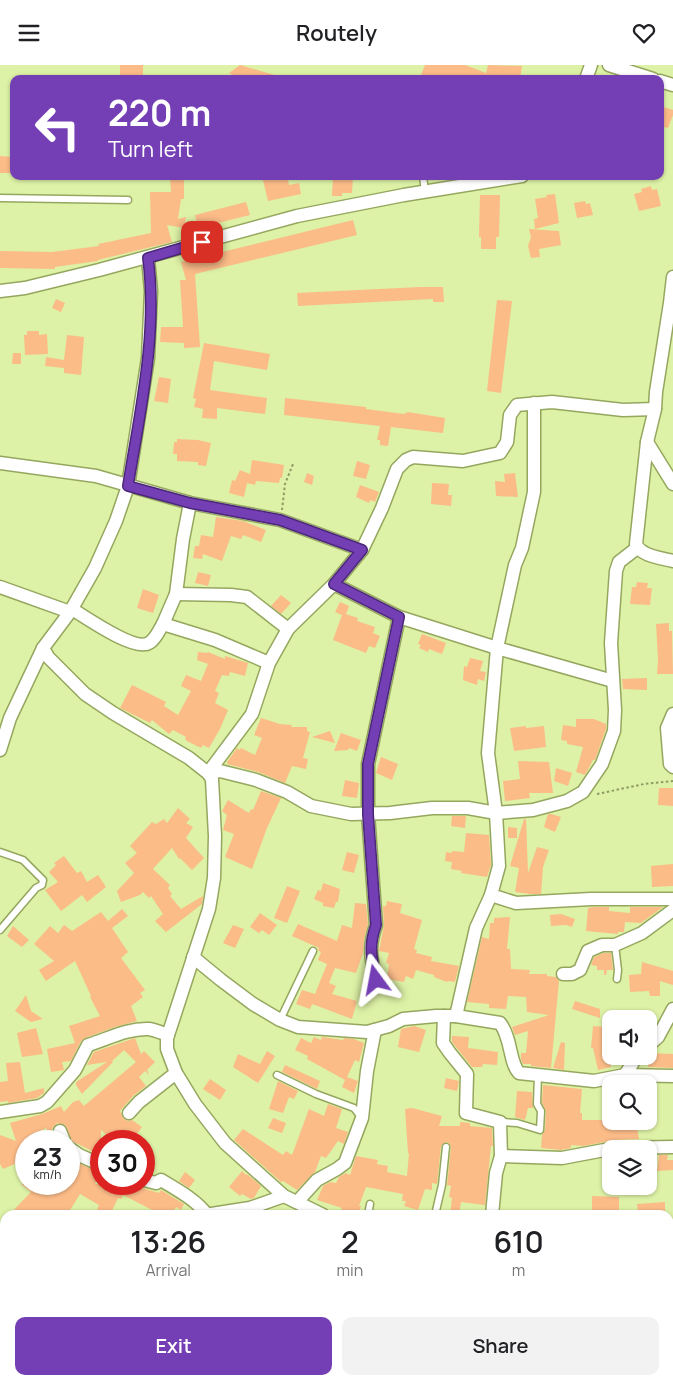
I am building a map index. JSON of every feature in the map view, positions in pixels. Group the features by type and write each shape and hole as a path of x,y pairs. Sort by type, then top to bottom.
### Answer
{"street":[{"path":"609,65 640,75"},
{"path":"0,291 25,288 148,258 255,226 297,216 498,180"},
{"path":"0,750 10,718 43,648 71,610 96,568 116,521 128,486 148,358 151,297 148,258"},
{"path":"637,548 637,531 647,441 655,409 673,277"},
{"path":"208,773 252,714 269,663 288,629 334,584 362,550 382,508 397,469 406,460 413,457 463,461 500,453 507,443 510,415 517,405 552,402 623,410 655,409"},
{"path":"492,1210 496,1173 501,1156 500,1122 466,1113 467,1074 444,1043 476,928 491,895 499,866 496,813 488,753 497,648 515,565 524,540 534,492 534,403"},
{"path":"647,441 671,480"},
{"path":"0,463 96,476 190,503 280,520 362,550"},
{"path":"0,587 71,610 101,628 139,645 150,643 163,624 176,594 190,503"},
{"path":"637,548 648,554 673,561"},
{"path":"208,773 220,771 256,780 287,792 311,807 342,813 368,814 432,808 468,808 496,813 533,810 567,801 583,792 602,764 614,731 615,710 611,643 616,571 619,562 637,548"},
{"path":"334,584 399,617 612,681"},
{"path":"176,594 247,597 288,629"},
{"path":"376,980 370,951 376,925 376,907 368,814 368,764 399,617"},
{"path":"163,624 206,637 269,663"},
{"path":"43,648 48,657 84,694 190,758 208,773 213,785 214,878 209,909 168,1035 167,1049 176,1073 195,1104 224,1143 284,1196 313,1210"},
{"path":"673,715 667,728 670,764 673,767"},
{"path":"491,895 516,903 591,899 673,899"},
{"path":"563,974 572,974 580,970 588,951 602,945 615,945 642,933 673,910"},
{"path":"194,957 253,1004 280,1021 298,1027 339,1031 367,1031 375,1030 403,1019 450,1016 500,1023 508,1037 515,1069 519,1073 594,1081 602,1079"},
{"path":"657,1038 673,1009"},
{"path":"0,1111 40,1106 47,1102 75,1070 88,1045 126,1031 150,1029 168,1035"},
{"path":"297,1202 317,1180 345,1163 362,1117 366,1071 375,1030"},
{"path":"625,1075 631,1065"},
{"path":"129,1113 139,1102 176,1073"},
{"path":"657,1076 673,1076"},
{"path":"501,1156 562,1158 615,1148 673,1147"},
{"path":"155,1183 161,1180 197,1204 202,1210"},
{"path":"238,1210 250,1208 284,1196"}],"lane":[{"path":"424,180 425,192"},
{"path":"0,198 128,201"},
{"path":"0,852 24,860 43,880 42,885 36,888 0,930"},
{"path":"615,945 618,970 617,979"},
{"path":"280,1021 313,951"},
{"path":"277,1075 316,1094 354,1108 362,1117"},
{"path":"500,1122 517,1123 540,1130 541,1111 536,1104 538,1075"},
{"path":"436,1210 442,1185 446,1147"},
{"path":"369,1210 370,1204"}],"path":[{"path":"280,520 285,484 292,464"},
{"path":"594,794 644,784 673,781"}],"building":[{"path":"120,65 143,65 143,75 120,75"},
{"path":"240,65 274,75 233,75 229,73"},
{"path":"425,65 465,65 486,73 488,65 522,66 521,75 421,75"},
{"path":"664,107 673,110 668,128 664,127"},
{"path":"0,156 10,157 10,173 0,173"},
{"path":"170,180 184,180 184,199 181,199 178,219 186,217 184,228 167,225 172,242 98,261 55,267 55,269 0,268 0,251 52,252 99,246 98,244 151,233 150,192 171,192"},
{"path":"263,180 288,180 289,185 299,183 301,194 268,201"},
{"path":"333,180 353,180 352,193 332,196"},
{"path":"651,186 652,190 657,189 661,206 639,211 634,194 642,192 641,189"},
{"path":"555,194 559,223 535,229 534,219 538,218 535,199"},
{"path":"480,195 500,195 499,237 496,237 496,249 481,249 481,237 479,237"},
{"path":"585,201 586,204 590,203 593,215 577,218 574,203"},
{"path":"246,202 250,215 198,228 195,215"},
{"path":"353,220 357,235 195,274 200,347 184,348 184,343 160,342 161,327 183,327 180,280 186,280 181,262"},
{"path":"529,229 559,231 561,245 539,249 540,257 531,258 528,246 531,237"},
{"path":"443,287 444,302 433,302 433,299 298,306 297,293"},
{"path":"56,299 65,303 61,312 52,308"},
{"path":"497,300 512,301 501,393 487,391"},
{"path":"27,331 39,331 39,335 47,334 48,354 25,355 24,335 27,335"},
{"path":"67,335 84,337 81,375 64,373 64,368 45,366 46,357 64,360"},
{"path":"204,343 270,354 267,370 214,361 210,390 267,398 265,414 217,408 217,419 202,418 203,409 194,407 196,399 193,398"},
{"path":"13,353 21,353 21,364 12,364"},
{"path":"159,377 171,379 168,403 154,401"},
{"path":"285,398 445,418 443,433 391,427 388,446 380,445 380,440 377,440 380,426 284,415"},
{"path":"177,439 211,443 206,466 198,465 198,462 177,461 177,454 173,454 174,442 177,442"},
{"path":"252,460 284,465 282,478 280,478 279,483 256,481 255,485 247,483 244,497 229,493 232,480 235,481 240,470 250,474"},
{"path":"357,461 370,465 366,479 353,476"},
{"path":"307,473 314,476 312,485 304,482"},
{"path":"515,473 518,497 496,496 495,481 505,482 504,474"},
{"path":"432,483 449,484 448,495 452,495 451,506 431,504"},
{"path":"360,485 379,492 375,502 370,500 369,503 356,497"},
{"path":"216,517 243,521 266,530 261,542 243,535 241,539 231,536 222,561 203,554 202,559 193,558 195,546 199,546 201,535 213,537"},
{"path":"198,572 211,575 208,586 195,583"},
{"path":"637,582 648,583 647,588 652,588 650,605 630,604 632,587 636,587"},
{"path":"143,589 159,595 153,613 137,608"},
{"path":"281,595 291,603 281,614 271,606"},
{"path":"340,602 349,606 346,614 358,618 357,621 375,627 373,633 380,636 375,648 369,646 366,653 333,640 342,615 335,612"},
{"path":"669,623 669,631 672,631 673,674 657,674 656,624"},
{"path":"422,634 446,643 442,654 429,649 428,652 419,648 421,645 418,644"},
{"path":"198,652 208,652 225,659 225,656 248,663 245,676 230,672 229,676 222,675 215,691 219,693 215,703 228,710 209,748 203,745 201,748 187,741 186,737 173,730 169,734 152,720 150,723 120,708 132,685 166,702 164,706 178,715 191,691 181,686 186,675 201,681 208,664 197,660"},
{"path":"470,658 483,661 480,671 486,672 484,681 478,679 477,685 463,680 464,666 467,667"},
{"path":"647,678 647,690 623,689 622,679"},
{"path":"261,718 280,724 292,725 291,727 307,727 307,731 310,732 303,758 308,759 306,769 292,766 285,783 258,772 227,764 237,748 255,755 262,738 254,735"},
{"path":"576,719 594,719 606,724 595,760 593,760 585,775 576,772 583,747 567,744 567,741 561,740 563,725 576,727"},
{"path":"526,726 526,728 544,726 546,747 514,751 510,728"},
{"path":"330,731 335,743 312,737"},
{"path":"341,733 361,740 357,751 349,748 348,750 334,751"},
{"path":"381,757 398,764 392,780 376,773"},
{"path":"518,761 549,762 553,793 529,793 530,798 505,801 503,781 520,779"},
{"path":"556,768 572,773 568,786 554,781"},
{"path":"345,780 359,783 357,798 342,796"},
{"path":"659,788 673,788 673,806 658,805"},
{"path":"261,791 281,798 267,828 252,869 225,857 234,834 223,830 227,815 222,811 228,800 249,813 251,809 253,810"},
{"path":"178,808 190,819 186,823 193,827 186,838 204,858 192,870 179,859 172,848 153,869 170,885 168,888 172,894 170,896 181,909 203,896 202,904 166,932 155,921 163,914 151,896 149,898 143,892 121,902 117,891 134,873 125,863 137,853 130,846 152,822 156,824 164,819 167,823"},
{"path":"548,814 561,817 555,832 544,827"},
{"path":"452,816 466,816 465,828 451,826"},
{"path":"524,819 526,819 528,873 537,847 549,850 543,867 541,894 515,892 519,868 510,866"},
{"path":"508,827 517,828 517,838 508,838"},
{"path":"466,833 489,835 491,865 487,877 461,873 462,871 451,869 452,862 445,861 446,852 464,852"},
{"path":"347,852 359,855 354,873 342,870"},
{"path":"64,856 77,873 81,871 87,882 98,875 106,887 87,902 82,895 61,911 45,890 58,882 49,872 56,865 54,863"},
{"path":"673,864 673,886 652,887 651,866"},
{"path":"323,883 340,889 338,902 336,902 334,908 323,906 323,903 314,899 318,890 321,891"},
{"path":"287,886 300,891 287,923 274,918"},
{"path":"387,901 402,904 400,913 422,920 414,949 417,950 416,953 432,957 431,961 459,966 455,982 447,982 434,977 434,975 416,970 413,979 406,976 404,982 387,979 389,964 386,963 389,953 379,951 384,925 383,906 386,906"},
{"path":"355,903 366,904 368,924 363,953 356,973 335,968 329,983 336,986 332,994 357,1001 352,1019 312,1004 310,1009 296,1004 302,990 315,994 327,964 318,960 321,952 318,950 319,948 292,936 298,924 337,941 342,925 352,928"},
{"path":"609,907 609,911 630,913 630,907 663,907 641,923 625,922 624,932 618,932 618,934 586,931 588,908"},
{"path":"122,909 128,916 112,928 128,952 121,958 145,990 140,993 143,997 131,1006 137,1021 85,1038 81,1041 71,1061 62,1062 64,1070 51,1072 47,1049 75,1043 69,1026 100,1016 75,961 46,981 39,970 54,961 34,944 50,926 58,933 64,925 72,931 101,912 108,921"},
{"path":"260,913 277,925 269,935 262,930 259,933 250,927"},
{"path":"561,914 575,919 572,927 566,925 551,926 550,915"},
{"path":"510,917 507,949 510,949 511,969 530,970 529,974 547,974 547,976 556,977 559,981 551,1068 523,1064 521,1053 526,1053 528,1031 515,1035 512,1027 549,1015 527,1012 526,997 508,996 506,1009 489,1008 489,1004 467,1002 482,937 489,939 490,923 494,923 494,918"},
{"path":"233,925 244,929 235,948 223,943"},
{"path":"13,926 29,940 22,947 7,936"},
{"path":"604,953 611,953 613,970 607,970 606,975 604,975 604,970 597,970 597,966 591,965 594,957"},
{"path":"642,962 673,971 673,985 660,981 660,996 650,996 649,991 630,992 629,975 641,974"},
{"path":"26,995 31,1011 43,1019 31,1022 15,1011"},
{"path":"575,1001 600,1009 600,1018 572,1009"},
{"path":"414,1026 426,1030 419,1052 398,1047 401,1029"},
{"path":"593,1026 602,1027 602,1065 611,1065 611,1067 598,1070 593,1048 591,1048"},
{"path":"36,1028 43,1054 22,1057 17,1033"},
{"path":"452,1036 469,1037 468,1048 498,1052 497,1065 483,1064 482,1067 472,1067 452,1042"},
{"path":"314,1037 321,1040 322,1037 343,1040 344,1038 354,1039 364,1043 359,1062 355,1060 347,1077 358,1081 354,1093 342,1087 345,1080 307,1059 308,1056 295,1050 301,1038 311,1043"},
{"path":"135,1038 141,1054 144,1051 155,1062 147,1070 149,1075 145,1071 139,1077 146,1086 133,1096 120,1111 124,1119 132,1120 142,1127 140,1130 90,1130 90,1150 80,1145 80,1130 67,1130 65,1125 57,1123 52,1130 47,1130 46,1128 42,1130 15,1130 15,1138 10,1123 42,1114 61,1106 64,1112 73,1102 79,1100 84,1106 136,1062 124,1050 82,1094 76,1082 107,1062 87,1065 94,1052"},
{"path":"561,1042 565,1043 564,1070 553,1068"},
{"path":"267,1051 275,1056 258,1083 233,1067 238,1054 260,1064"},
{"path":"657,1053 673,1054 673,1068 648,1067 648,1065 657,1065"},
{"path":"20,1062 25,1093 44,1088 44,1093 37,1098 8,1103 8,1101 0,1102 0,1082 8,1081 6,1063"},
{"path":"285,1065 320,1081 317,1089 282,1072"},
{"path":"446,1078 459,1081 457,1091 444,1088"},
{"path":"210,1079 226,1090 220,1100 203,1089"},
{"path":"278,1081 298,1091 294,1099 289,1097 283,1113 269,1109"},
{"path":"543,1085 582,1089 580,1113 582,1113 582,1120 602,1120 602,1130 638,1130 639,1139 602,1140 602,1142 583,1146 571,1145 571,1148 561,1150 541,1148 542,1135 545,1130 546,1111 542,1103"},
{"path":"517,1091 532,1092 533,1108 528,1108 525,1120 515,1117"},
{"path":"328,1104 342,1109 336,1128 348,1132 344,1144 338,1141 326,1158 321,1156 315,1172 297,1190 283,1181 281,1182 234,1140 243,1129 283,1155 286,1151 292,1155 309,1109 324,1116"},
{"path":"412,1108 442,1116 439,1126 460,1126 460,1122 470,1123 470,1126 492,1128 493,1146 491,1146 485,1205 461,1202 460,1210 451,1210 452,1198 449,1197 451,1186 447,1185 451,1147 446,1142 441,1146 437,1184 432,1183 432,1190 425,1189 418,1210 404,1206 406,1201 402,1201 403,1194 366,1187 359,1206 361,1206 360,1210 341,1210 342,1208 317,1200 323,1186 330,1182 336,1183 339,1177 346,1173 350,1175 356,1156 378,1160 377,1164 388,1166 387,1172 407,1176 409,1153 405,1109"},
{"path":"273,1118 286,1123 282,1133 268,1128"},
{"path":"0,1135 15,1141 15,1164 3,1169 0,1164"},
{"path":"659,1155 668,1155 667,1160 673,1160 673,1170 657,1171"},
{"path":"80,1164 90,1168 90,1195 123,1195 121,1199 118,1198 112,1210 97,1210 99,1205 80,1194"},
{"path":"242,1171 261,1186 254,1198 251,1199 242,1194 240,1196 229,1187"},
{"path":"185,1172 195,1180 189,1188 179,1181"},
{"path":"161,1190 184,1204 181,1210 176,1207 174,1210 152,1210 123,1195 155,1195 155,1192 159,1193"},
{"path":"28,1195 79,1195 70,1210 14,1210"},
{"path":"592,1196 619,1197 619,1210 592,1210"},
{"path":"665,1202 665,1210 638,1210 637,1204"}],"route":[{"path":"202,242 148,258 150,268 151,321 148,358 128,486 190,503 280,520 362,550 334,584 399,617 368,764 368,814 376,907 376,925 370,951 376,980"}]}
